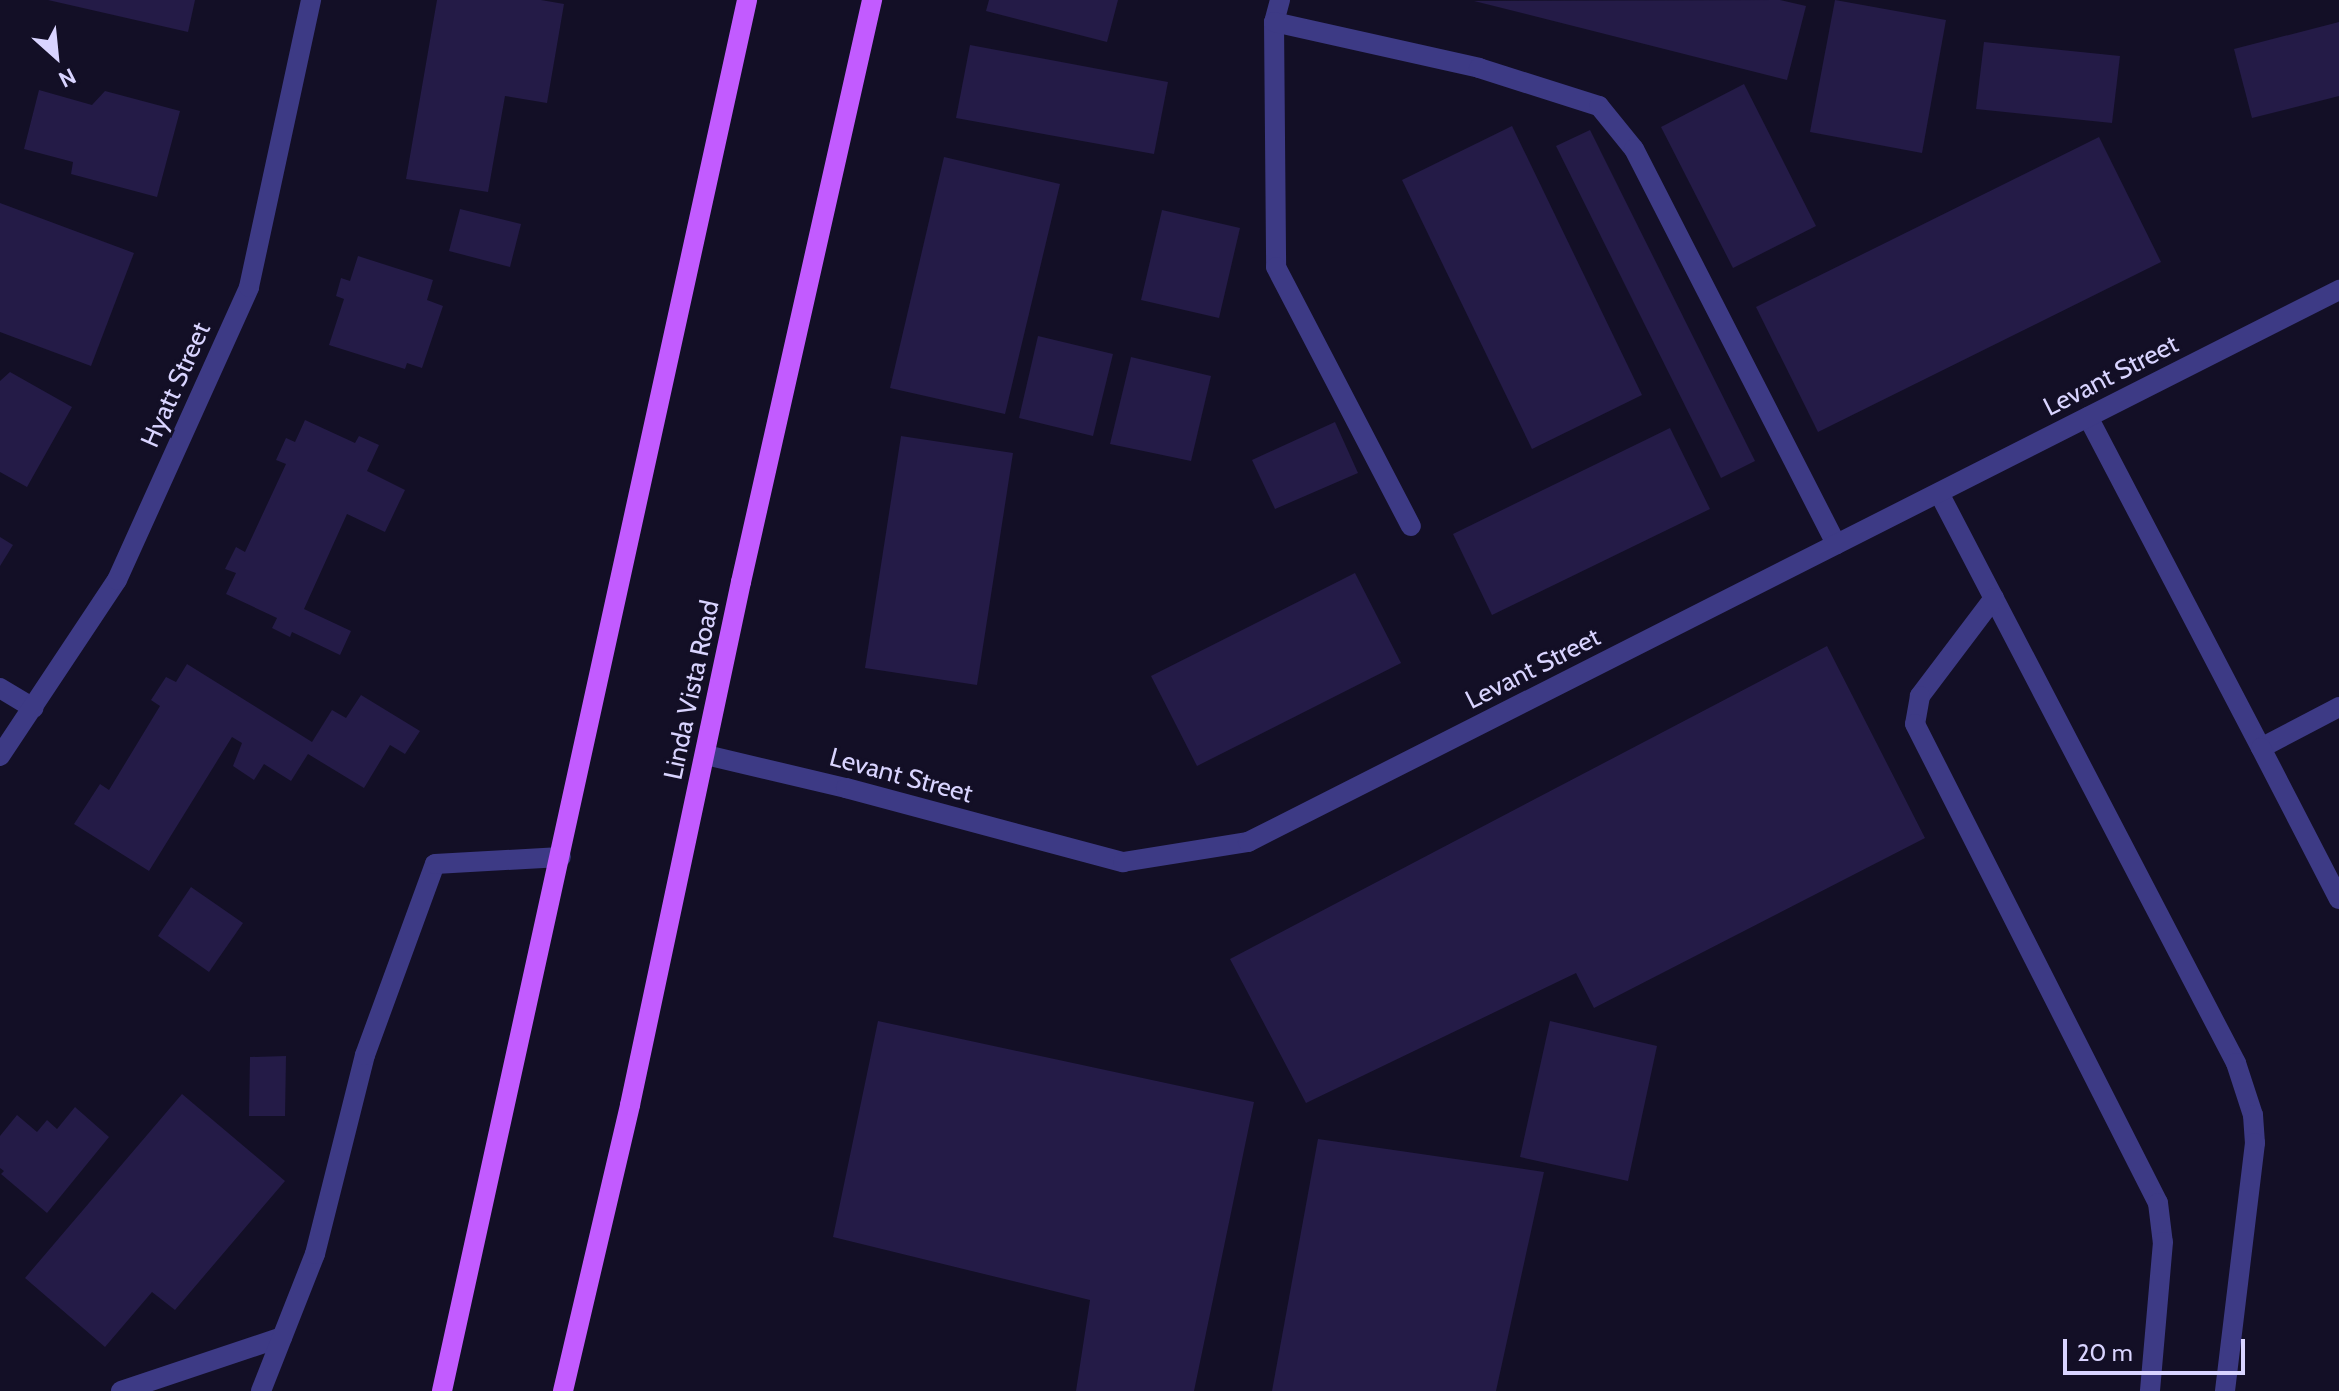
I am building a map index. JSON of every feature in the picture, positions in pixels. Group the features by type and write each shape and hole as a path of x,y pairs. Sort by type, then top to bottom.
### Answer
{"main road":[{"path":"442,1391 747,0"},
{"name":"Linda Vista Road","path":"563,1391 630,1105 741,582 872,0"}],"street":[{"name":"Hyatt Street","path":"0,756 117,580 249,287 311,0"},
{"path":"1280,0 1274,22 1276,267 1411,526"},
{"path":"1274,22 1479,68 1599,106 1634,149 1836,544"},
{"name":"Levant Street","path":"706,755 846,788 1123,862 1248,842 2339,290"},
{"path":"2088,417 2339,899"},
{"path":"1939,493 2236,1063 2253,1115 2255,1143 2225,1391"},
{"path":"1994,598 1920,696 1915,724 2158,1203 2163,1242 2150,1391"},
{"path":"0,688 33,708"},
{"path":"2261,748 2339,707"},
{"path":"261,1391 315,1254 365,1055 435,864 561,857"},
{"path":"121,1391 282,1337"}],"building":[{"path":"48,0 195,0 188,32"},
{"path":"437,0 541,0 564,4 547,103 505,96 488,192 406,179"},
{"path":"989,0 1118,0 1107,42 986,11"},
{"path":"1780,0 1806,6 1787,80 1474,1"},
{"path":"1835,0 1946,20 1922,153 1810,132"},
{"path":"2339,22 2339,96 2252,118 2234,49"},
{"path":"1984,42 2120,56 2112,123 1976,109"},
{"path":"970,45 1168,82 1154,154 956,118"},
{"path":"1744,84 1816,226 1733,268 1661,127"},
{"path":"39,90 92,105 105,91 180,111 157,197 71,174 73,162 24,149"},
{"path":"1512,126 1642,395 1532,449 1402,180"},
{"path":"1590,130 1755,461 1721,478 1556,146"},
{"path":"2099,137 2161,262 1818,432 1756,307"},
{"path":"944,157 1060,184 1005,414 890,388"},
{"path":"0,203 134,253 91,366 0,332"},
{"path":"460,209 521,224 510,267 449,251"},
{"path":"1162,210 1240,228 1219,318 1141,300"},
{"path":"358,256 433,280 427,300 443,306 422,368 407,363 405,369 329,345 344,299 336,296 341,278 350,281"},
{"path":"1038,336 1113,354 1093,436 1019,418"},
{"path":"1131,357 1211,376 1191,461 1110,444"},
{"path":"10,372 72,407 27,487 0,472 0,381"},
{"path":"305,420 355,443 359,436 379,445 367,471 405,490 385,532 347,514 304,609 351,631 340,655 292,632 290,637 272,628 277,618 226,594 236,573 225,569 236,547 245,552 286,464 276,460 286,438 295,442"},
{"path":"1335,422 1358,473 1275,509 1252,460"},
{"path":"1670,428 1710,509 1492,615 1453,534"},
{"path":"901,436 1013,453 977,685 865,668"},
{"path":"0,537 13,545 0,566"},
{"path":"1355,573 1401,663 1197,766 1151,676"},
{"path":"1827,646 1925,838 1594,1008 1576,973 1306,1103 1230,959"},
{"path":"187,664 312,742 332,710 346,718 361,695 420,731 405,754 390,745 364,788 308,754 291,781 264,764 254,780 233,766 242,743 232,737 149,871 74,824 100,784 109,790 160,706 151,700 166,677 176,682"},
{"path":"191,887 243,923 209,972 158,936"},
{"path":"878,1021 1254,1102 1194,1391 1076,1391 1090,1300 833,1237"},
{"path":"1550,1021 1657,1046 1628,1181 1520,1157"},
{"path":"286,1056 285,1116 249,1116 250,1057"},
{"path":"182,1094 285,1181 175,1310 152,1292 105,1347 25,1278"},
{"path":"75,1107 109,1137 47,1213 1,1174 4,1171 0,1168 0,1136 17,1115 37,1132 47,1120 57,1129"},
{"path":"1318,1139 1544,1172 1496,1391 1272,1391"}]}
